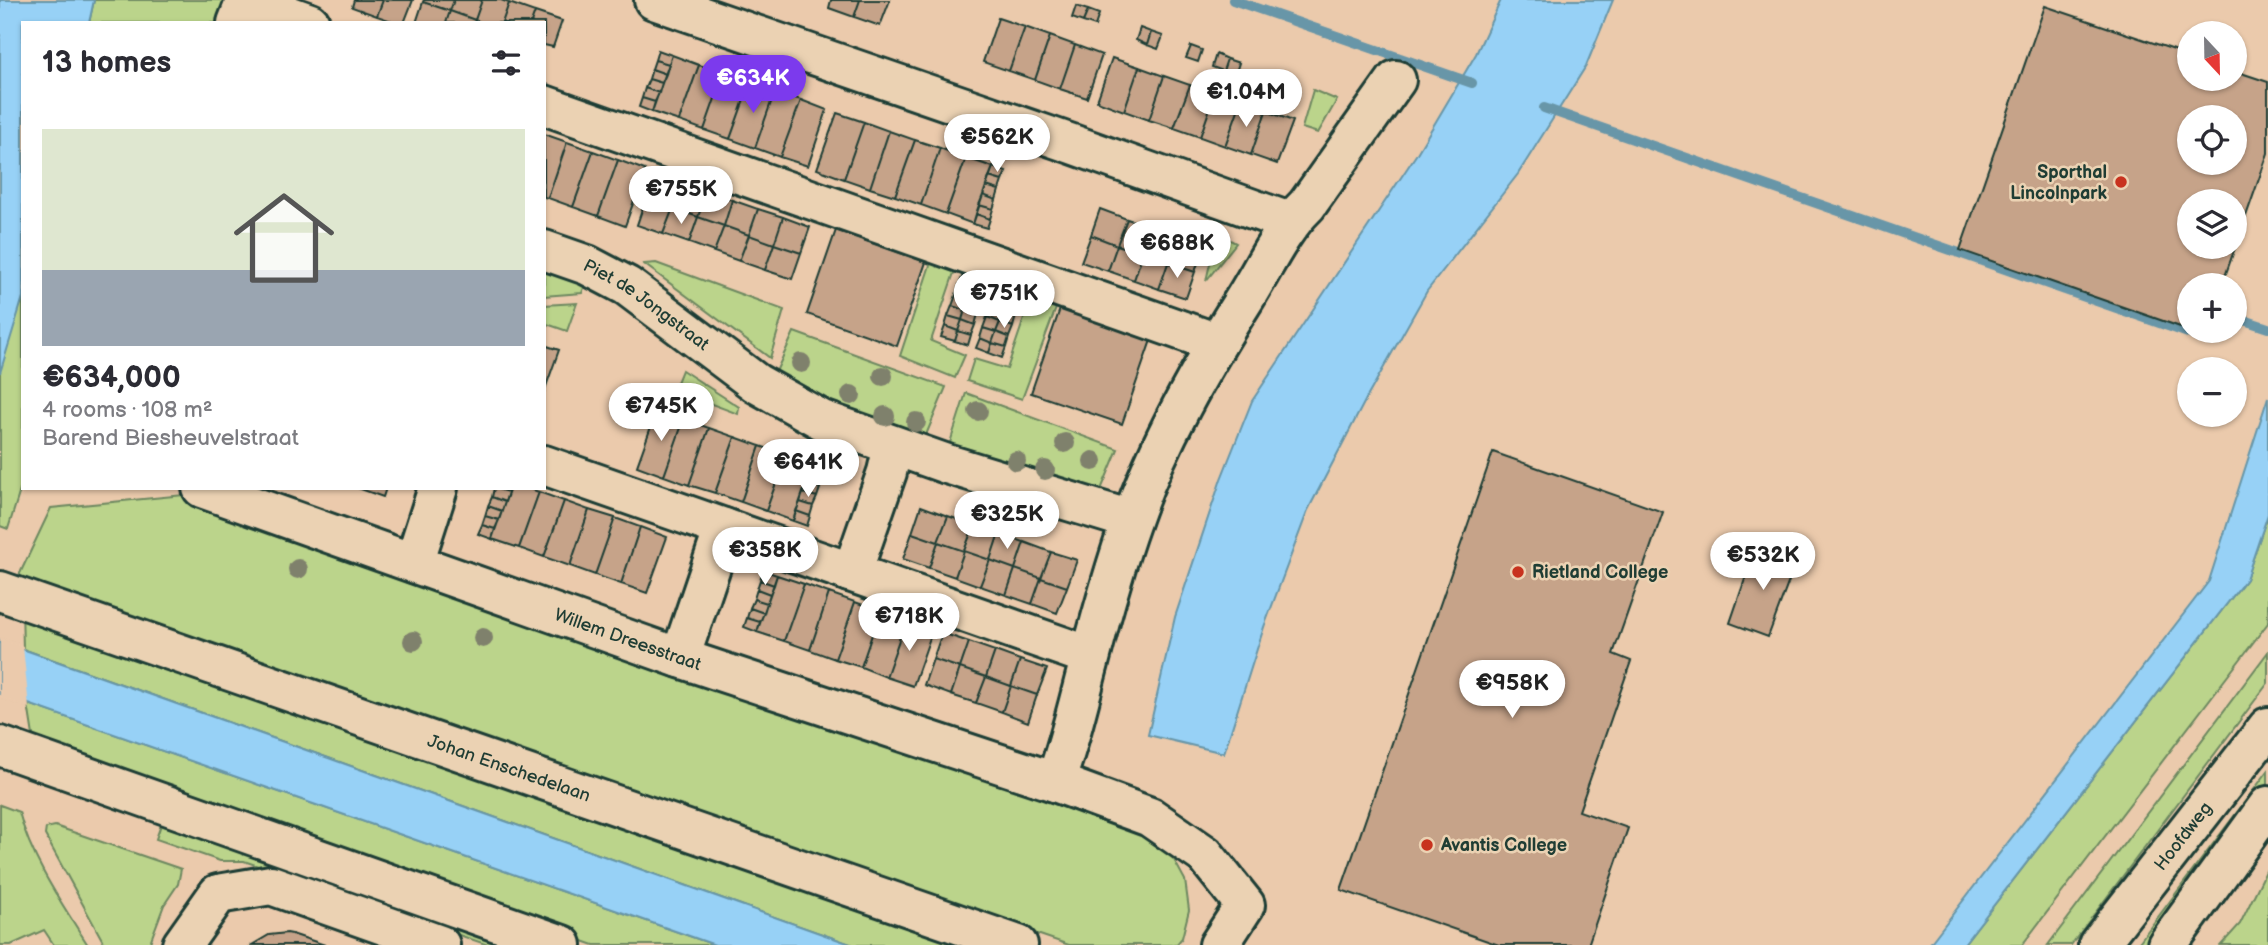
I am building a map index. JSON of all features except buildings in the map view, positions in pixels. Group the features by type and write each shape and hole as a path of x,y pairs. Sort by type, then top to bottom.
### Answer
{"street":[{"path":"238,21 246,0 304,21"},
{"path":"654,0 1289,222"},
{"path":"1055,782 1068,746 1090,656 1131,520 1157,457 1217,343 1289,222 1307,205 1396,80"},
{"path":"546,106 1217,343"},
{"name":"Piet de Jongstraat","path":"546,251 587,265 627,286 759,386 822,420 893,446 1131,520"},
{"path":"849,572 856,561 887,472 893,446"},
{"path":"546,466 1090,656"},
{"name":"Willem Dreesstraat","path":"208,490 680,658 1055,782 1150,817 1205,855 1245,905 1219,945"},
{"path":"414,564 437,490"},
{"path":"680,658 724,528"},
{"name":"Johan Enschedelaan","path":"0,591 1018,945"},
{"name":"Hoofdweg","path":"2098,945 2268,727"},
{"path":"0,746 562,945"},
{"path":"2167,945 2268,806"},
{"path":"182,945 218,894 271,885 440,945"}],"green space":[{"path":"94,0 230,0 223,21 89,21"},
{"path":"1313,90 1337,100 1318,133 1302,128"},
{"path":"1217,233 1236,243 1206,281"},
{"path":"933,256 957,264 931,341 965,355 955,378 900,356"},
{"path":"656,263 784,310 770,358 644,264"},
{"path":"546,269 585,285 582,293 546,296"},
{"path":"1034,289 1059,300 1022,399 967,381 974,359 1007,369"},
{"path":"21,303 21,487 8,529 0,526 0,364"},
{"path":"577,303 567,331 546,324 546,305"},
{"path":"794,332 946,387 926,435 820,398 774,376"},
{"path":"682,370 739,407 738,414 674,390"},
{"path":"966,393 1118,449 1098,497 948,449"},
{"path":"184,495 1136,828 1166,845 1185,880 1189,910 1182,938 1176,945 1069,945 15,584 51,508"},
{"path":"2268,514 2268,623 2022,945 1963,945 2246,579"},
{"path":"22,606 989,945 853,945 23,649"},
{"path":"2268,652 2268,683 2071,945 2048,945"},
{"path":"28,704 715,945 594,945 35,748"},
{"path":"2268,771 2268,790 2155,945 2137,945"},
{"path":"0,805 19,812 39,864 88,945 54,945 44,930 11,945 0,945"},
{"path":"164,816 532,945 488,945 244,861 220,861 156,839"},
{"path":"55,826 181,869 178,884 164,905 149,945 105,945 45,835 46,828"},
{"path":"2268,867 2268,945 2221,945 2240,924"}],"water":[{"path":"0,0 94,0 89,21 21,21 21,304 0,373"},
{"path":"1501,0 1613,0 1586,66 1518,174 1427,291 1308,510 1264,627 1224,753 1148,735 1175,617 1221,479 1252,401 1416,155 1476,54"},
{"path":"2268,397 2268,514 2246,579 1963,945 1929,945 2209,581"},
{"path":"0,641 853,945 715,945 0,694"}],"pier":[{"path":"0,638 23,646 29,708 0,698"}],"waterway":[{"path":"1233,0 1472,83"},
{"path":"1544,108 2177,329"},
{"path":"2247,321 2268,328"}],"place":[{"name":"Sporthal Lincolnpark","path":"2121,182"},
{"name":"Rietland College","path":"1518,572"},
{"name":"Avantis College","path":"1427,845"}]}
